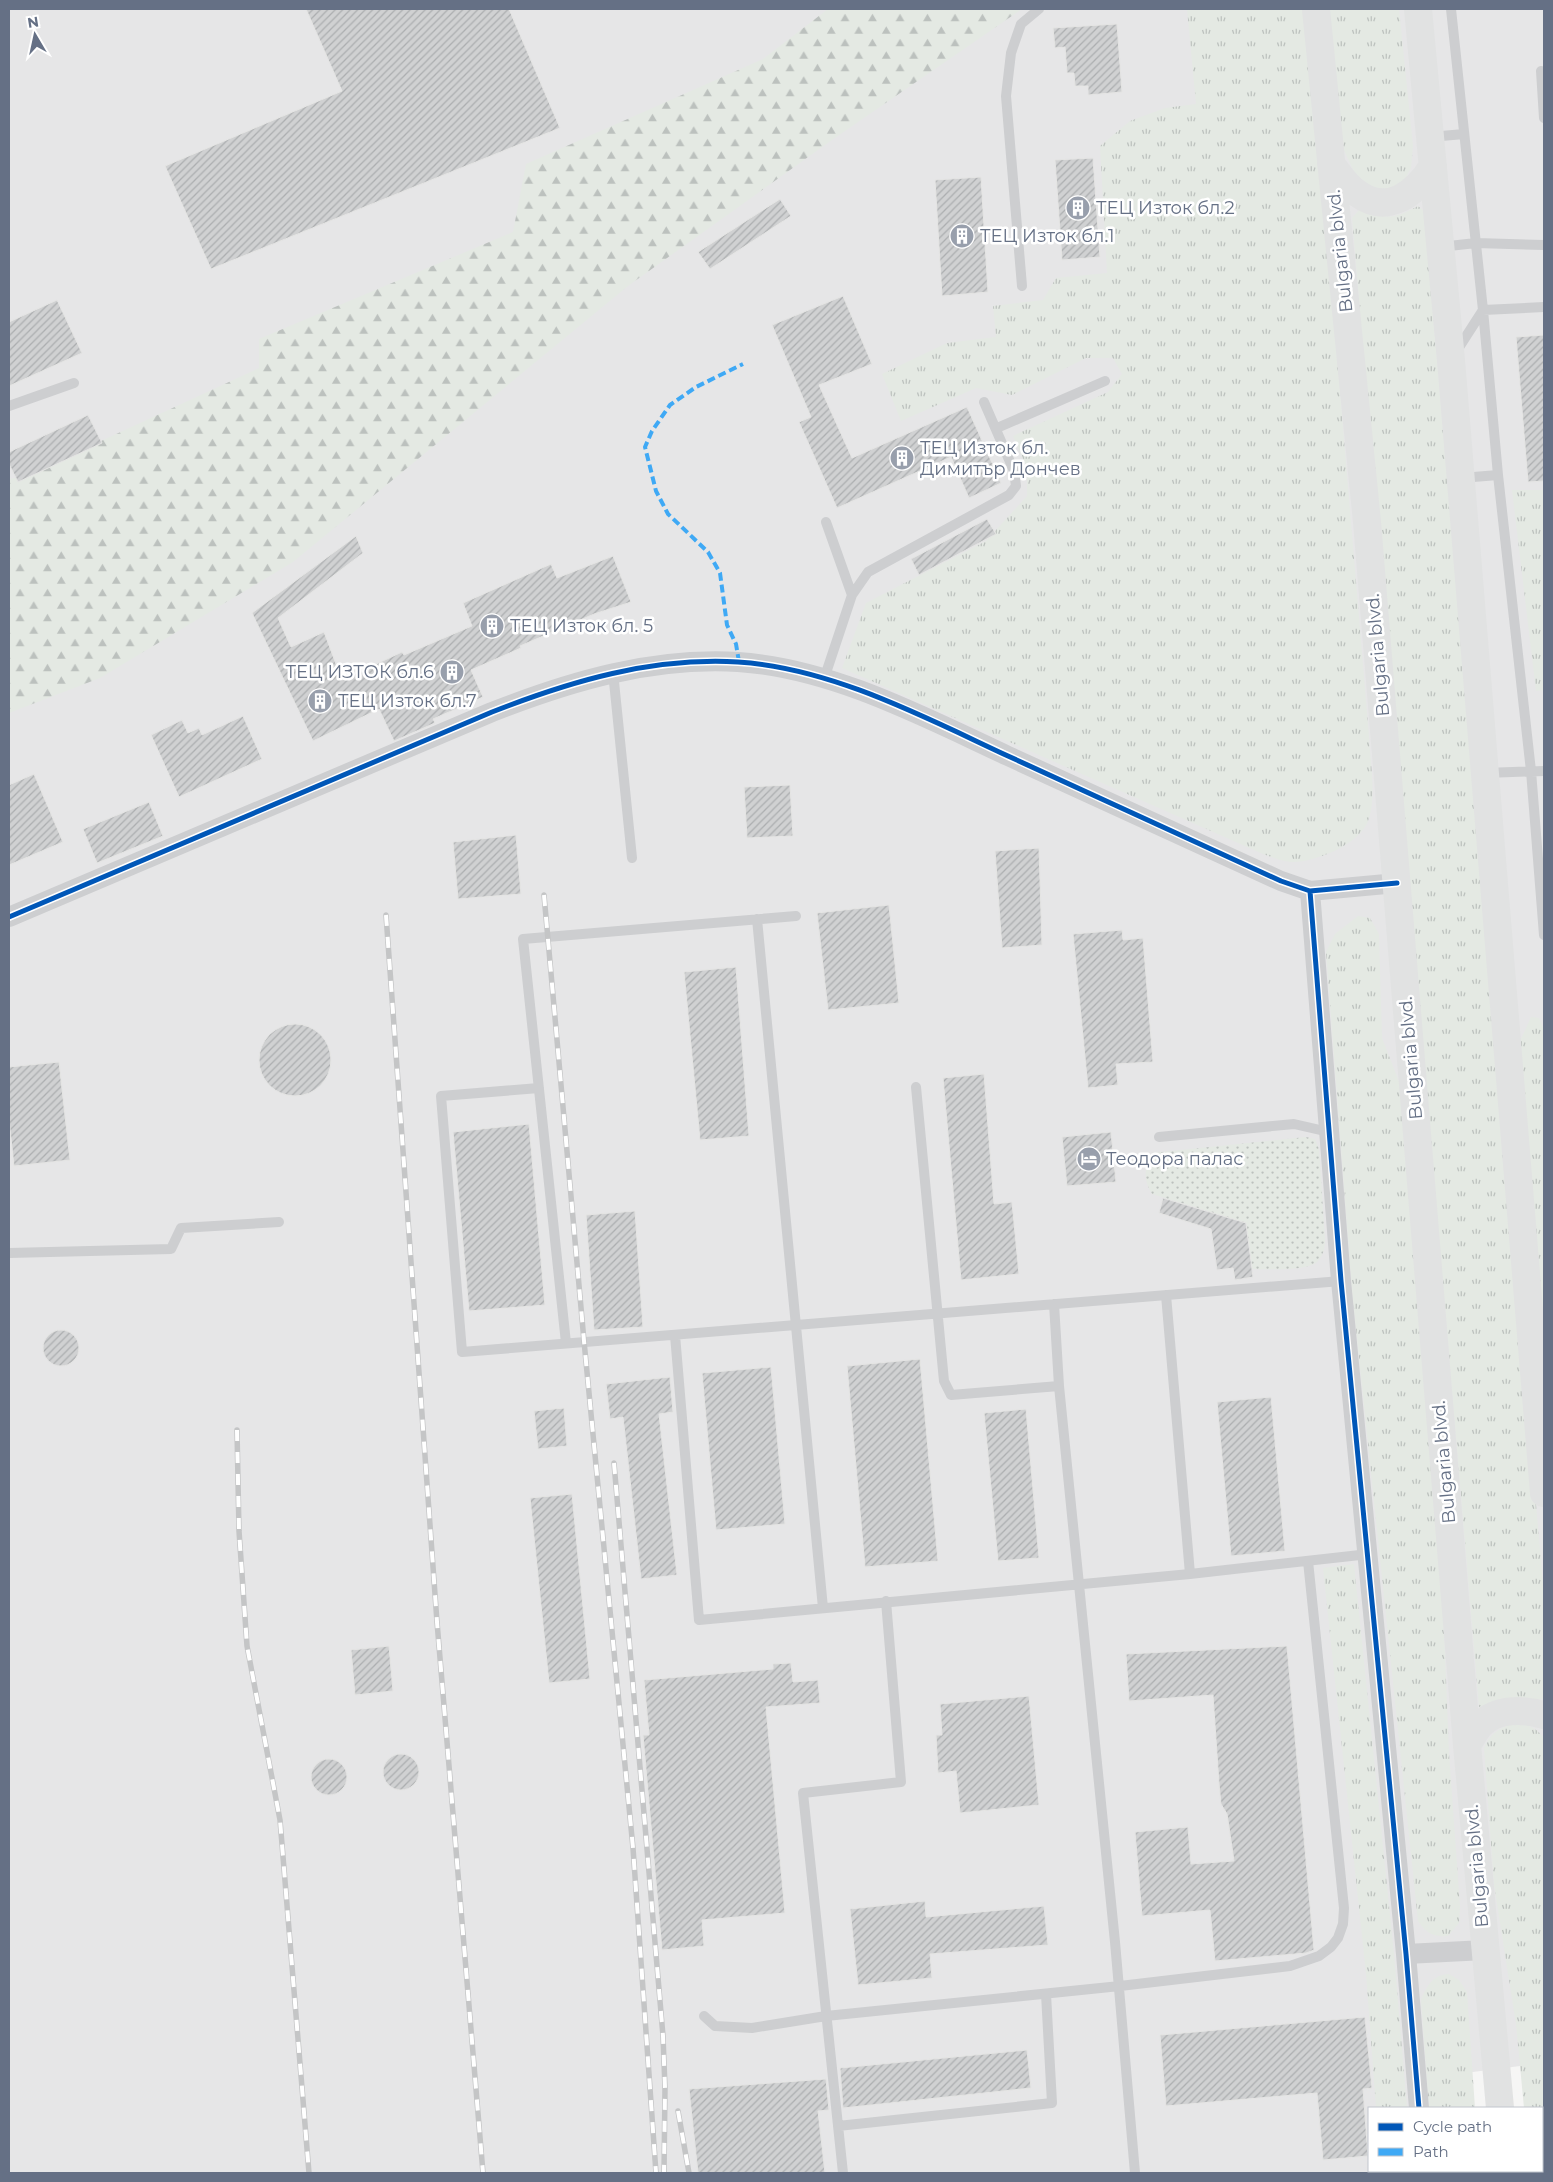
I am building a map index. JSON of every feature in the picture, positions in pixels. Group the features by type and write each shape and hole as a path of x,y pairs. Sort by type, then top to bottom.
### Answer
{"highway":[{"name":"Bulgaria blvd.","path":"1316,9 1367,522 1467,1745 1500,2107"},
{"path":"1418,9 1451,360 1544,1493"},
{"path":"1331,164 1358,194 1376,201 1394,201 1411,194 1424,181 1433,166"},
{"path":"1467,1745 1481,1725 1496,1715 1513,1711 1528,1711 1544,1715"}],"street":[{"path":"9,917 548,690 613,672 691,662 739,662 785,668 861,690 938,723 1281,881 1310,891 1397,883"},
{"path":"1310,891 1341,1281 1369,1554 1419,2107"},
{"path":"1406,1954 1485,1950"}],"lane":[{"path":"1022,286 1006,96 1011,53 1021,24 1039,9"},
{"path":"1451,9 1483,310 1498,475 1532,771 1544,935"},
{"path":"1541,70 1544,118"},
{"path":"1430,137 1464,134"},
{"path":"1440,247 1476,243 1544,245"},
{"path":"1483,310 1544,307"},
{"path":"1451,360 1483,310"},
{"path":"997,428 1105,381"},
{"path":"9,406 74,383"},
{"path":"824,679 852,595 868,572 1009,495 1016,486 1014,471 997,428 984,402"},
{"path":"1461,478 1498,475"},
{"path":"826,522 852,595"},
{"path":"613,672 632,858"},
{"path":"1485,773 1544,771"},
{"path":"566,1343 523,939 796,916"},
{"path":"757,920 823,1608"},
{"path":"916,1087 944,1381 951,1395 1059,1386"},
{"path":"539,1088 441,1096 462,1352 1341,1281"},
{"path":"1159,1136 1294,1124 1329,1132"},
{"path":"9,1253 171,1249 180,1228 279,1222"},
{"path":"1166,1295 1190,1574"},
{"path":"1054,1304 1059,1386 1120,1986 1135,2173"},
{"path":"675,1334 700,1620 886,1601 1190,1574 1369,1554"},
{"path":"704,2016 715,2026 752,2028 826,2016 1046,1994 1290,1966 1319,1956 1331,1947 1338,1938 1343,1924 1344,1908 1308,1561"},
{"path":"843,2173 803,1793 901,1782 886,1601"},
{"path":"838,2126 1052,2103 1046,1994"}],"shaded area":[{"path":"9,9 1544,9 1544,2063 1449,2075 1452,2107 1368,2107 1368,2172 1458,2173 9,2173"}],"green space":[{"path":"828,9 1022,9 832,140 628,286 293,562 100,678 9,713 9,479 23,477 259,368 259,339 513,232 526,164 763,59"},
{"path":"1187,9 1304,9 1325,213 1373,790 1371,812 1368,821 1356,837 1347,844 1325,855 1302,861 1286,861 1263,854 842,668 866,603 986,541 1027,496 1027,468 1013,436 1108,392 1122,374 1113,358 1086,358 1012,395 976,388 901,421 882,374 947,343 996,337 993,306 1043,300 1056,278 1107,273 1100,146 1130,121 1165,108 1196,104"},
{"path":"1329,9 1399,9 1413,146 1411,168 1403,183 1386,190 1370,189 1357,178 1341,144"},
{"path":"1418,206 1424,211 1544,1596 1544,1699 1498,1701 1479,1707 1352,218 1360,209 1376,215 1396,216"},
{"path":"1512,490 1544,490 1544,690 1536,691"},
{"path":"1358,916 1370,918 1379,934 1382,1038 1403,1092 1442,1578 1449,1753 1460,1906 1459,1923 1448,1936 1438,1936 1430,1933 1418,1921 1352,1291 1326,952 1335,934"},
{"path":"1531,1017 1539,1018 1544,1030 1544,1335 1520,1041"},
{"path":"1306,1137 1315,1139 1319,1149 1325,1239 1324,1250 1318,1261 1313,1265 1287,1269 1252,1269 1246,1223 1152,1194 1147,1184 1146,1168 1152,1153"},
{"path":"1354,1564 1394,1954 1407,2107 1376,2107 1366,1974 1323,1568"},
{"path":"1515,1723 1532,1727 1544,1739 1544,2170 1543,2107 1524,2107 1516,2024 1494,1885 1484,1748 1490,1738 1504,1727"},
{"path":"1449,1974 1459,1980 1467,1992 1475,2107 1429,2107 1421,2000 1431,1982 1443,1975"},
{"path":"1434,2172 1482,2172 1482,2173"}],"building":[{"path":"306,9 509,9 560,128 211,269 165,166 342,91"},
{"path":"1117,24 1122,92 1088,95 1088,86 1075,86 1074,73 1067,73 1065,47 1055,48 1053,28"},
{"name":"ТЕЦ Изток бл.2","path":"1093,158 1100,257 1062,260 1055,160"},
{"name":"ТЕЦ Изток бл.1","path":"981,177 988,292 942,296 935,180"},
{"path":"780,199 791,216 710,269 698,252"},
{"name":"ТЕЦ Изток бл. Димитър Дончев","path":"843,296 872,364 819,385 852,458 967,407 1001,483 969,498 951,457 837,508 799,422 811,417 772,325"},
{"path":"57,300 82,353 9,386 9,322"},
{"path":"1544,335 1544,481 1528,482 1516,337"},
{"path":"88,415 102,443 18,482 9,464 9,452"},
{"path":"987,519 996,534 919,575 911,559"},
{"path":"356,536 363,553 278,618 291,647 324,632 342,680 402,652 404,655 472,626 463,603 551,564 557,578 613,556 631,602 594,614 520,646 521,648 471,670 483,697 433,719 435,723 394,741 379,709 313,741 252,613"},
{"path":"243,716 262,759 179,797 151,735 182,720 188,733 199,728 202,735"},
{"path":"34,774 63,842 9,865 9,785"},
{"path":"790,785 793,836 747,838 744,787"},
{"path":"149,802 163,836 97,863 83,829"},
{"path":"516,835 521,894 458,899 453,842"},
{"path":"1039,848 1042,945 1002,948 995,851"},
{"path":"889,905 899,1003 828,1010 817,913"},
{"path":"1122,930 1123,940 1143,938 1153,1062 1116,1064 1118,1085 1088,1088 1073,934"},
{"path":"736,967 749,1136 700,1140 684,972"},
{"path":"295,1024 315,1030 325,1040 331,1060 325,1080 315,1090 295,1096 275,1090 265,1080 259,1060 265,1040 275,1030"},
{"path":"59,1062 70,1160 14,1166 9,1120 9,1067"},
{"path":"984,1074 994,1204 1012,1202 1019,1274 961,1280 943,1078"},
{"path":"529,1124 545,1305 469,1311 453,1132"},
{"name":"Теодора палас","path":"1111,1132 1116,1182 1067,1186 1062,1137"},
{"path":"1163,1198 1246,1223 1253,1277 1235,1280 1233,1268 1217,1270 1211,1229 1159,1213"},
{"path":"635,1211 643,1327 594,1330 586,1215"},
{"path":"61,1330 68,1331 74,1335 78,1341 78,1355 74,1361 68,1365 61,1366 54,1365 48,1361 44,1355 43,1348 44,1341 48,1335 54,1331"},
{"path":"920,1359 938,1561 865,1567 847,1366"},
{"path":"771,1367 785,1524 716,1530 702,1373"},
{"path":"670,1377 673,1412 659,1414 677,1575 641,1579 623,1417 610,1419 606,1384"},
{"path":"1271,1397 1285,1551 1231,1556 1217,1402"},
{"path":"564,1408 567,1446 538,1449 534,1411"},
{"path":"1026,1409 1039,1558 998,1561 984,1413"},
{"path":"572,1494 590,1679 549,1683 530,1498"},
{"path":"389,1646 393,1691 355,1695 351,1650"},
{"path":"1287,1646 1314,1950 1306,1953 1215,1961 1210,1910 1142,1916 1135,1832 1188,1827 1191,1864 1234,1861 1227,1814 1221,1804 1213,1695 1129,1701 1126,1654"},
{"path":"791,1663 793,1682 818,1680 820,1703 766,1707 785,1913 702,1920 704,1946 662,1950 643,1735 649,1735 644,1680 773,1669 773,1664"},
{"path":"1029,1696 1039,1805 960,1813 956,1771 938,1773 936,1735 942,1735 940,1704"},
{"path":"401,1754 408,1755 414,1759 418,1765 418,1779 414,1785 408,1789 401,1790 394,1789 388,1785 384,1779 383,1772 384,1765 388,1759 394,1755"},
{"path":"329,1759 336,1760 342,1764 346,1770 346,1784 342,1790 336,1794 329,1795 322,1794 316,1790 312,1784 311,1777 312,1770 316,1764 322,1760"},
{"path":"925,1901 926,1917 1044,1906 1048,1945 930,1954 932,1978 858,1985 850,1909"},
{"path":"1365,2017 1372,2088 1363,2089 1368,2156 1323,2160 1317,2093 1166,2106 1160,2035"},
{"path":"1027,2050 1031,2088 843,2108 840,2068"},
{"path":"826,2079 829,2110 818,2111 825,2173 698,2173 689,2089"}],"railway":[{"path":"544,895 584,1341 633,1848 656,2173"},
{"path":"386,915 437,1622 483,2173"},
{"path":"237,1430 239,1531 247,1646 280,1820 309,2173"},
{"path":"614,1463 663,2036 665,2088 664,2173"},
{"path":"678,2111 689,2173"}],"marked path":[{"path":"739,662 736,644 727,625 720,573 708,552 668,514 656,491 645,447 652,431 670,405 696,387 743,364"}],"cycle path":[{"path":"9,917 492,712 582,681 643,667 706,661 773,666 843,684 944,726 1281,881 1310,891 1397,883"},
{"path":"1310,891 1341,1281 1406,1954 1419,2107"}],"place":[{"name":"ТЕЦ Изток бл.2","path":"1078,208"},
{"name":"ТЕЦ Изток бл.1","path":"962,236"},
{"name":"ТЕЦ Изток бл. Димитър Дончев","path":"902,458"},
{"name":"ТЕЦ Изток бл. 5","path":"492,626"},
{"name":"ТЕЦ ИЗТОК бл.6","path":"452,672"},
{"name":"ТЕЦ Изток бл.7","path":"320,701"},
{"name":"Теодора палас","path":"1089,1159"}]}
